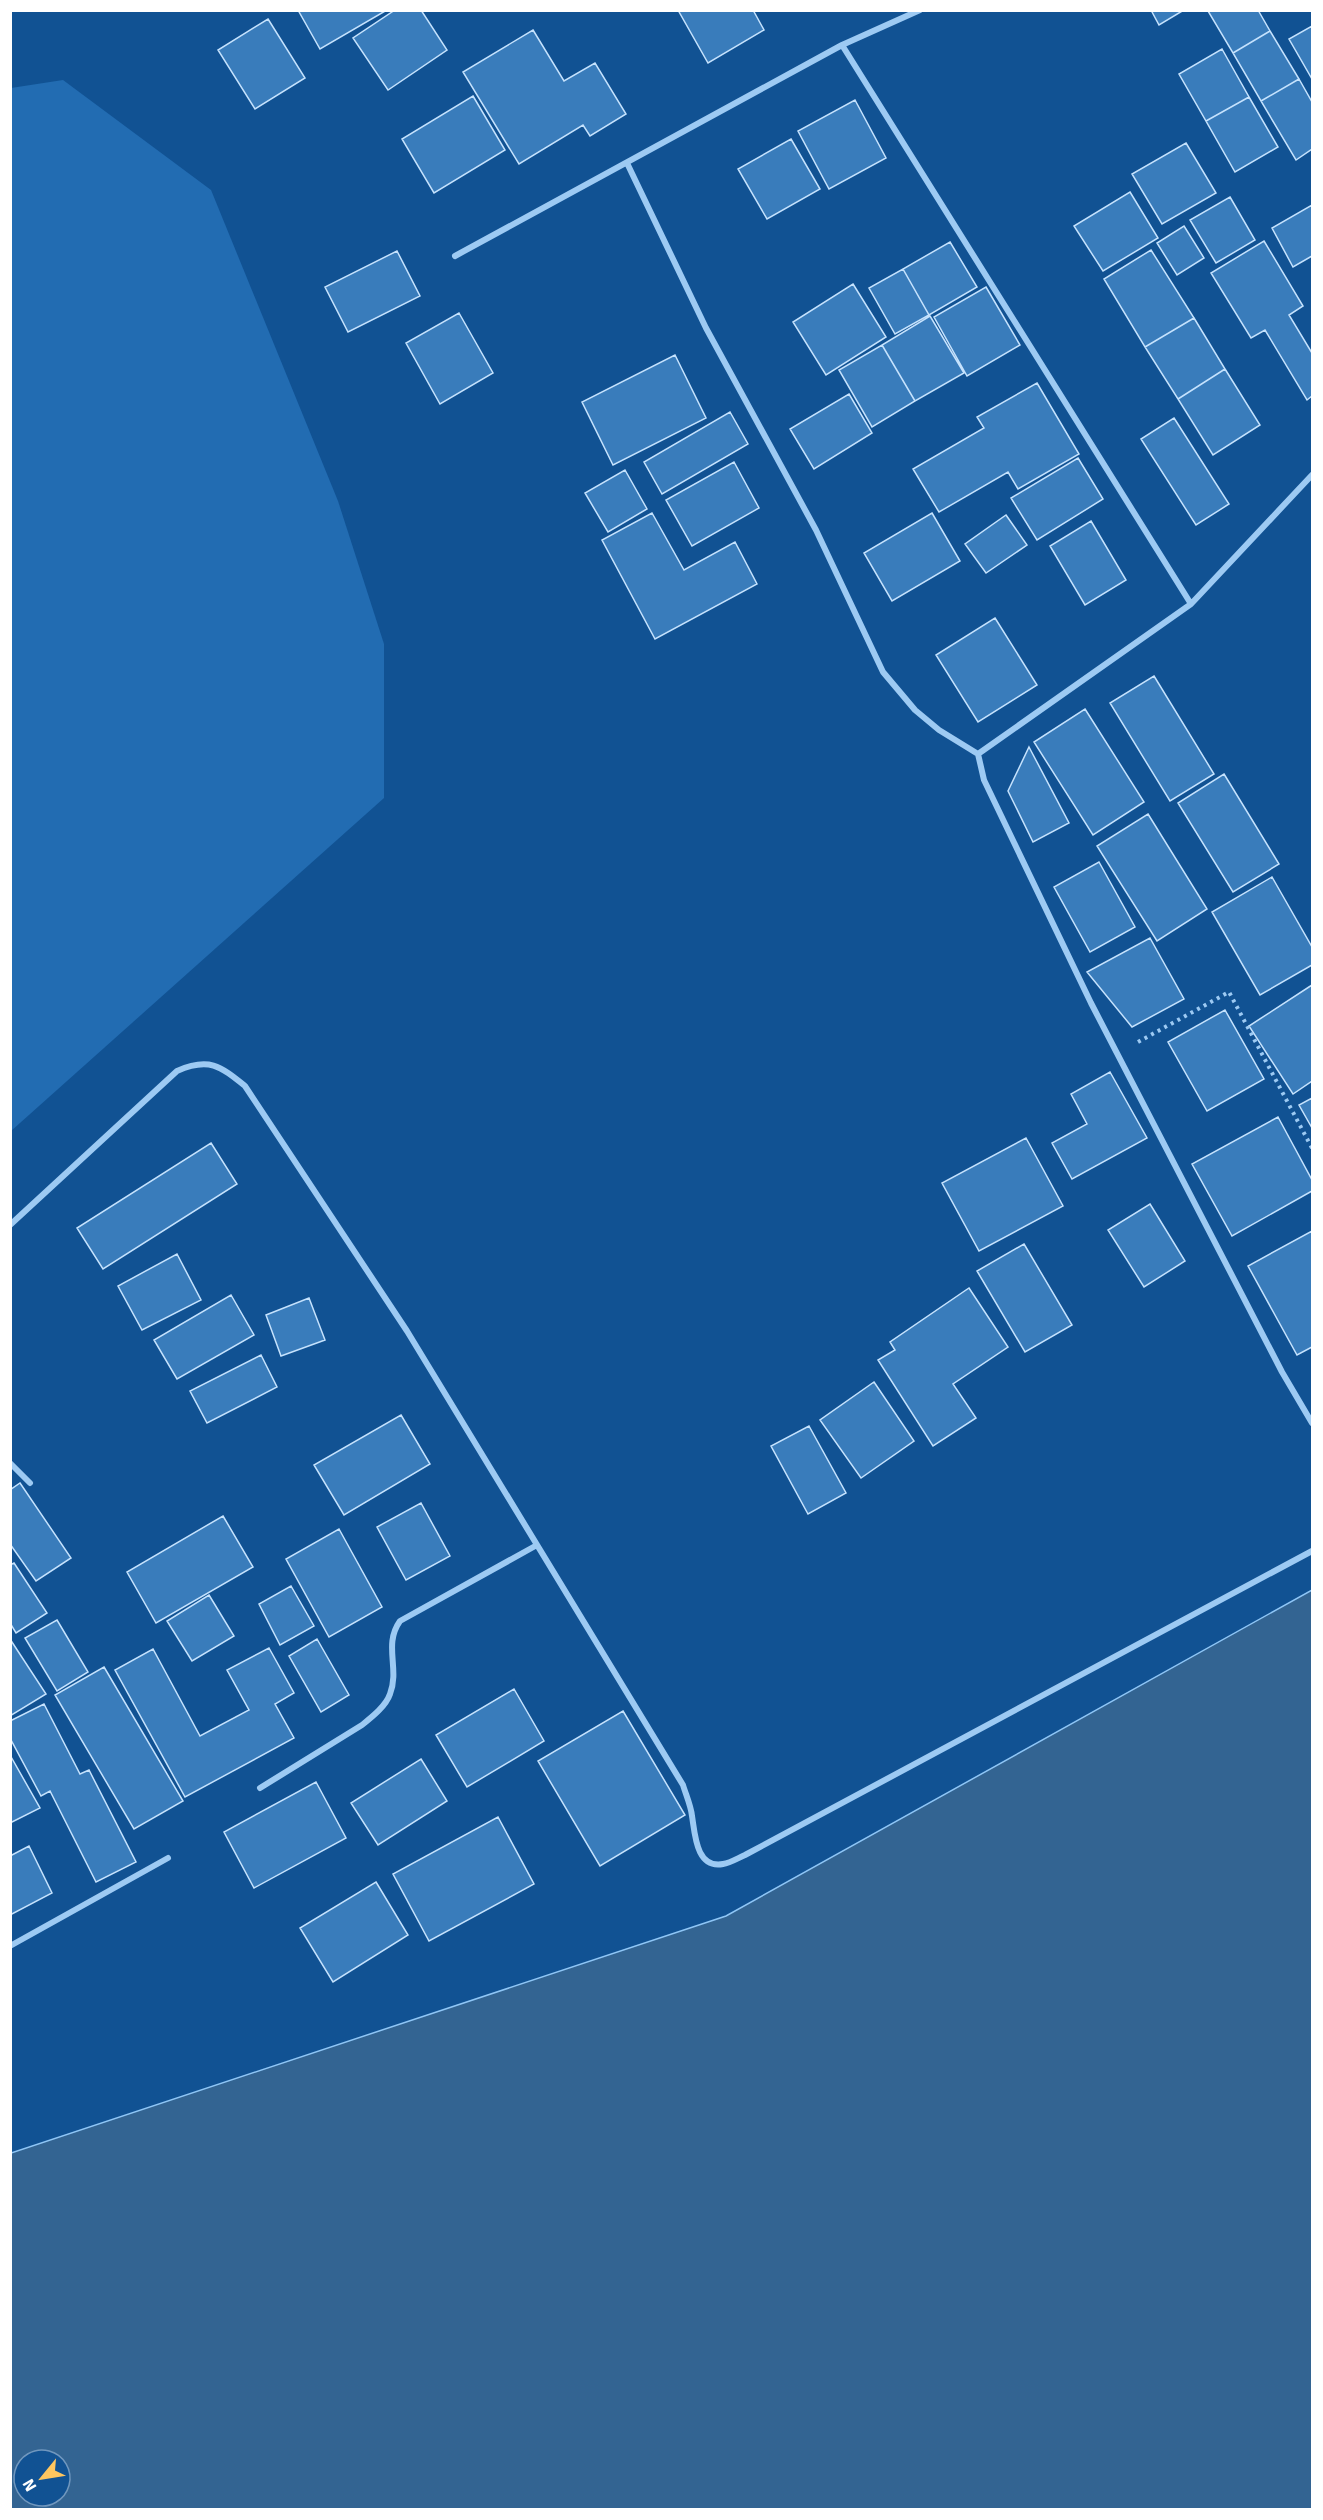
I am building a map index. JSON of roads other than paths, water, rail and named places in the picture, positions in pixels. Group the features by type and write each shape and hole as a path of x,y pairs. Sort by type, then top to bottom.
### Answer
{"street":[{"path":"455,256 842,45 920,10"},
{"path":"842,45 1191,604"},
{"path":"627,163 706,328 816,530 883,672 915,710 939,730 978,754 984,780 1117,1054 1282,1372 1312,1423"},
{"path":"978,754 1191,604 1312,475"},
{"path":"10,1225 177,1071 192,1064 214,1064 245,1086 401,1321 683,1785 692,1814 694,1841 704,1859 712,1864 723,1864 745,1855 1312,1551"},
{"path":"10,1463 30,1483"},
{"path":"260,1788 362,1725 375,1714 390,1694 394,1663 391,1638 400,1621 537,1545"},
{"path":"10,1946 168,1858"}]}
